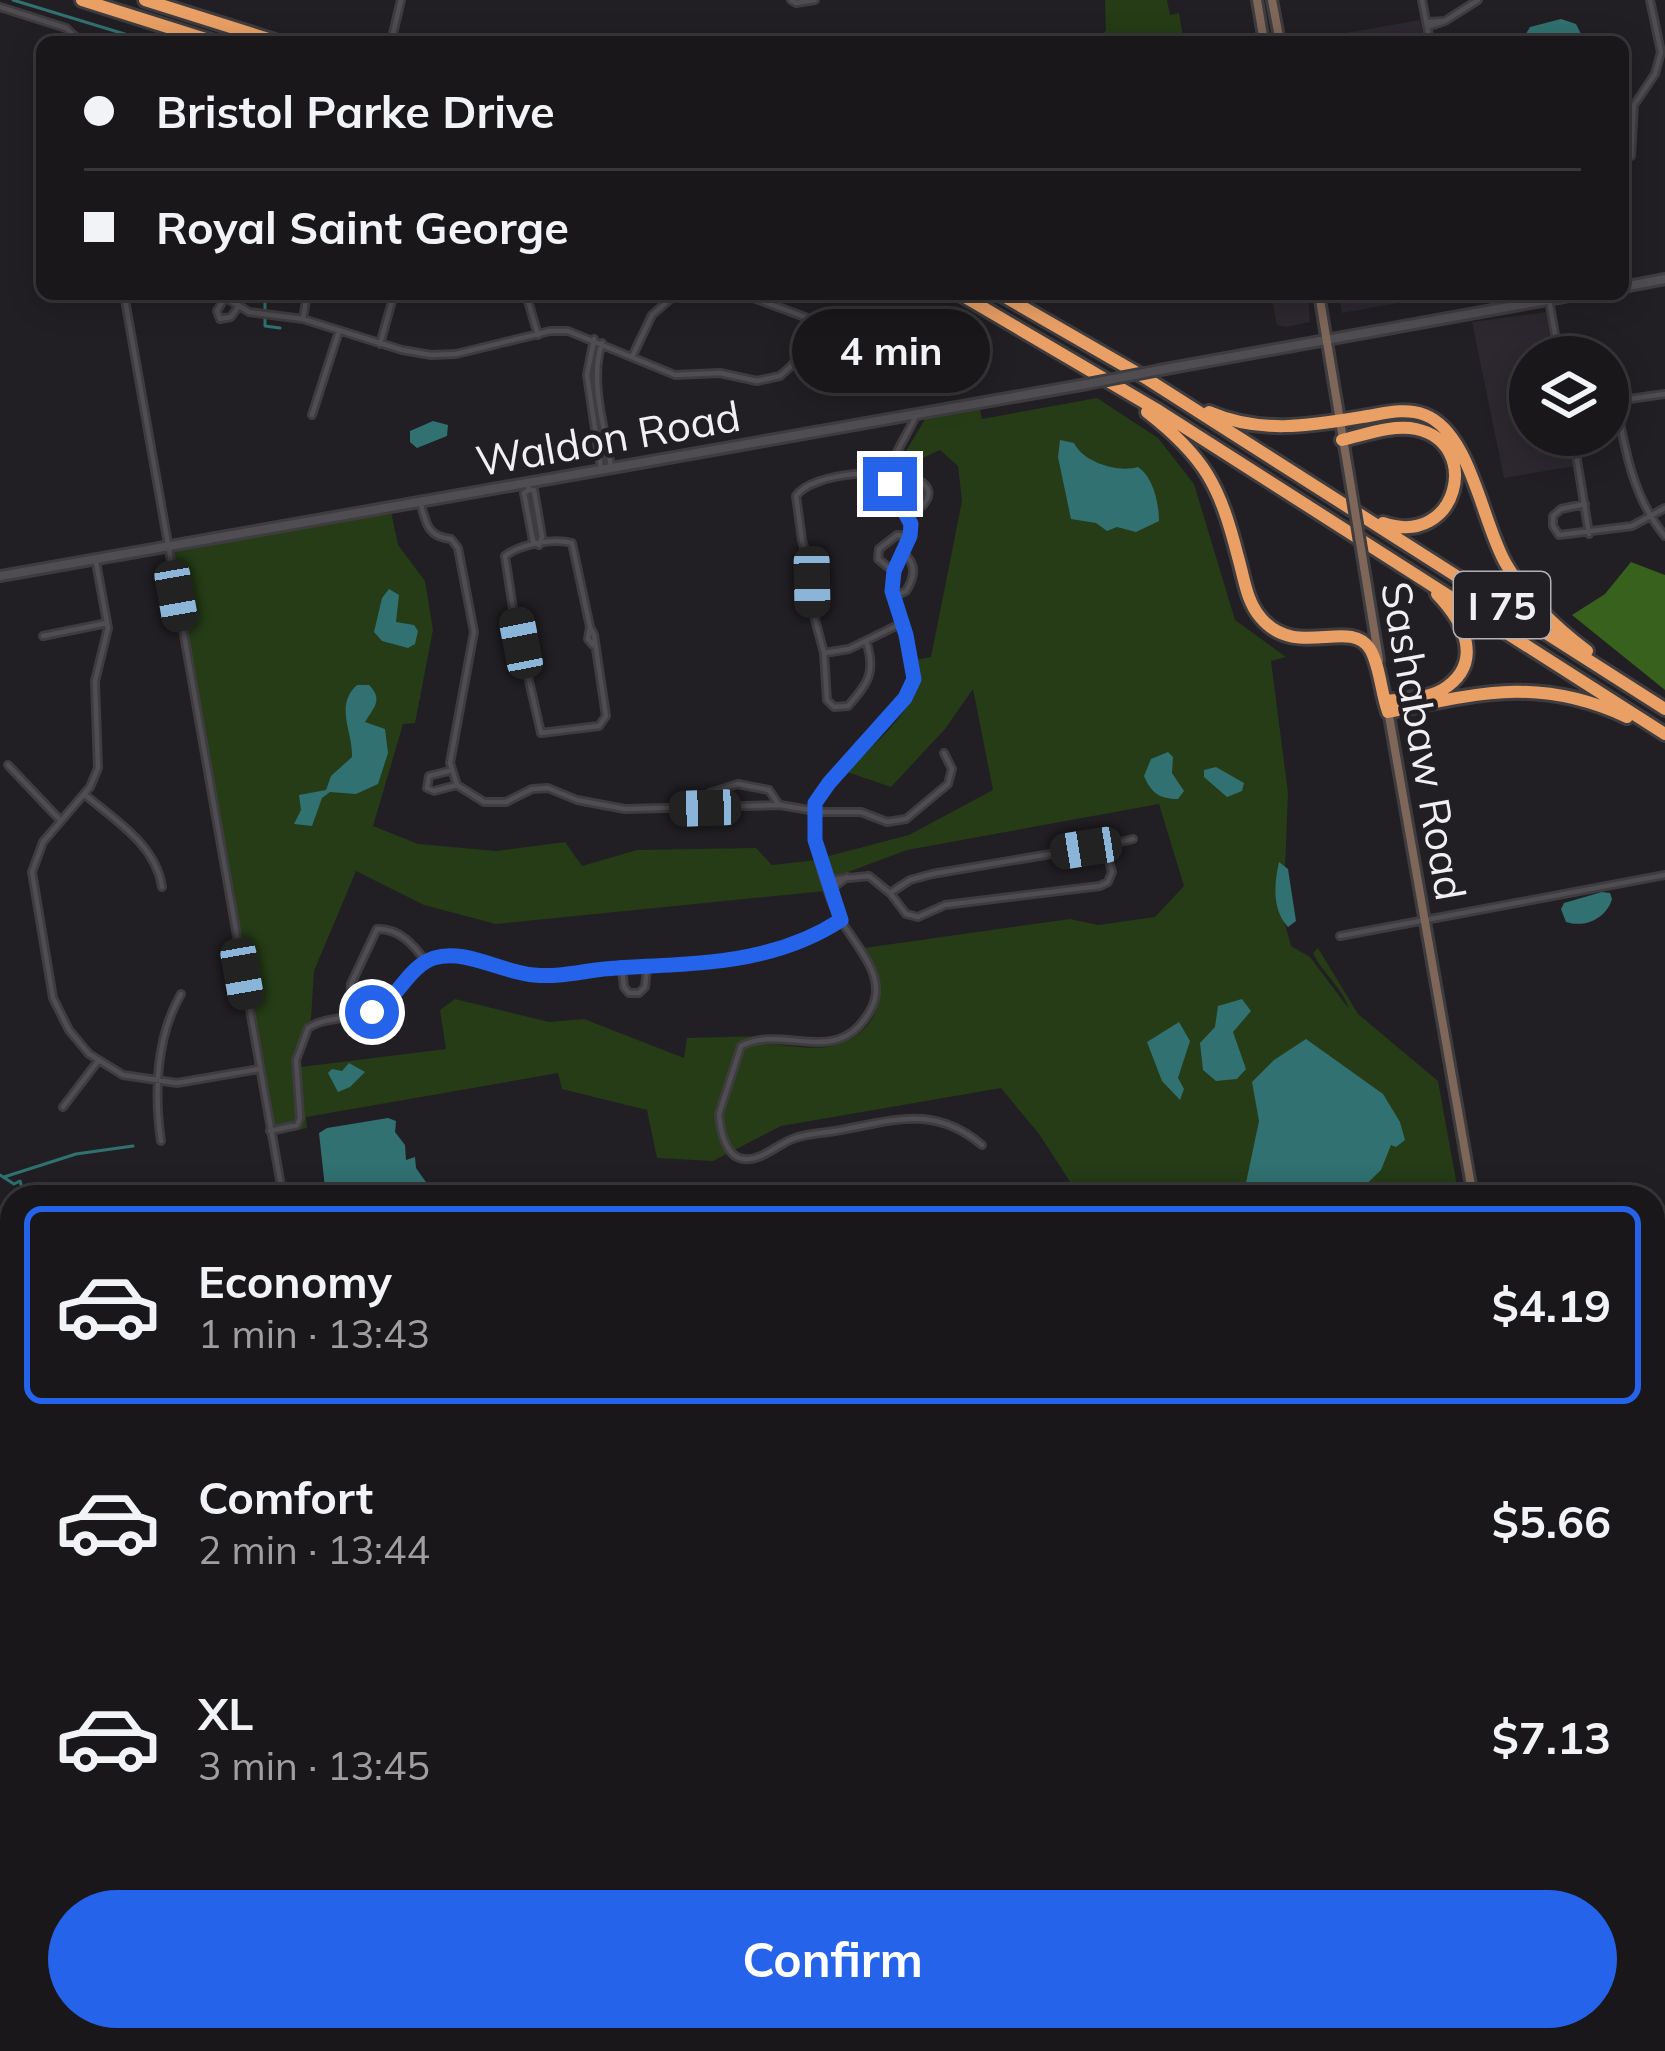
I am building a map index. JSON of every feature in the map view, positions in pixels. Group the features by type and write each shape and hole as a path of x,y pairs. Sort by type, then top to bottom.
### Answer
{"highway":[{"path":"82,0 195,36"},
{"path":"146,0 259,36"},
{"name":"I 75","path":"971,300 1064,353 1665,736"},
{"name":"I 75","path":"1011,300 1155,375 1365,517 1665,709"},
{"path":"1155,375 1234,421 1289,428 1404,411 1429,417 1448,430 1460,449 1502,556 1522,590 1562,632 1640,692"},
{"path":"1121,390 1189,446 1214,479 1257,614 1271,628 1293,638 1346,635 1365,643 1387,706"},
{"path":"1342,440 1417,429 1438,440 1454,467 1452,496 1430,522 1400,528 1365,517"},
{"path":"1387,706 1443,689 1465,658 1466,633 1460,618 1414,573"},
{"path":"1387,706 1489,691 1550,692 1600,704 1665,736"}],"main road":[{"path":"1258,0 1264,7 1273,2 1279,36"},
{"path":"1258,0 1263,36"},
{"name":"Sashabaw Road","path":"1320,300 1471,1185"}],"street":[{"path":"392,36 401,0"},
{"path":"791,0 815,0"},
{"path":"1422,0 1429,36"},
{"path":"1426,24 1445,21 1478,0"},
{"path":"1631,156 1634,105 1655,74 1661,52 1650,0"},
{"path":"0,8 66,28 75,36"},
{"path":"1629,285 1665,279"},
{"path":"125,300 281,1185"},
{"path":"221,300 220,319 231,317 238,307"},
{"path":"228,300 249,313 303,320 431,355 568,331 675,375 720,373 746,380 780,376 800,356 813,320"},
{"path":"303,320 306,300"},
{"path":"380,344 392,300"},
{"path":"528,300 538,334"},
{"path":"632,357 652,314 669,300"},
{"path":"759,300 813,320 860,346"},
{"name":"Waldon Road","path":"0,576 1155,375 1533,300"},
{"path":"1549,300 1555,336"},
{"path":"311,415 339,331"},
{"path":"594,339 587,376 606,468"},
{"path":"603,343 597,359 606,468"},
{"path":"1629,399 1665,394"},
{"path":"592,411 602,409"},
{"path":"917,413 890,476 907,515 910,536 894,571 892,597 914,670 910,689 829,783 814,811 812,827 841,920 876,982 874,1003 860,1025 835,1041 765,1040 741,1046 719,1114 731,1153 749,1159 795,1138 910,1118 946,1121 982,1145"},
{"path":"1577,456 1589,534"},
{"path":"1627,456 1650,518 1665,536"},
{"path":"866,641 873,672 844,708 833,707 827,700 812,574 796,496 812,481 854,474 916,479 927,490 925,505 907,515"},
{"path":"528,486 524,494 533,541 538,545 567,540 575,548 606,716 599,726 541,733 520,654 506,556 514,549 538,545"},
{"path":"421,502 428,530 437,538 451,539 458,548 473,626 451,750 457,785 471,797 495,803 541,788 625,809 778,805 861,812 879,822 906,819 948,784 952,770 944,753"},
{"path":"1585,504 1561,508 1553,515 1559,535 1589,534 1650,518 1665,508"},
{"path":"894,571 878,559 879,549 896,535 910,536"},
{"path":"892,597 906,591 914,570 902,552"},
{"path":"95,561 107,623 94,694 96,775 43,842 33,862 33,895 58,1013 98,1061 123,1075 158,1083 199,1081 259,1069"},
{"path":"43,636 107,623"},
{"path":"824,653 866,641 902,623"},
{"path":"8,765 61,821"},
{"path":"452,771 429,776 427,788 434,791 457,785"},
{"path":"705,808 710,793 739,784 770,790 778,805"},
{"path":"84,794 148,851 163,887"},
{"path":"1106,851 1112,844 1133,839"},
{"path":"890,893 910,880 932,874 1086,848 1106,851"},
{"path":"827,880 869,876 906,914 918,916 959,903 1100,886 1111,878 1106,851"},
{"path":"1340,937 1665,875"},
{"path":"830,890 847,878"},
{"path":"270,1131 297,1125 300,1118 295,1074 308,1028 388,1004 426,962 447,956 521,974 552,976 647,968 775,952 811,939 841,920"},
{"path":"350,1016 356,967 377,928 407,939 426,962"},
{"path":"622,967 623,987 629,993 645,987 647,968"},
{"path":"160,1141 158,1083 167,1028 181,994"},
{"path":"63,1107 98,1061"}],"shaded area":[{"path":"1420,20 1423,36 1329,36"},
{"path":"1272,300 1308,300 1310,322 1277,325"},
{"path":"1340,300 1415,300 1342,313"},
{"path":"1546,312 1550,336 1509,336 1509,456 1573,456 1575,466 1504,478 1472,322"}],"green space":[{"path":"1105,0 1167,0 1170,15 1179,13 1183,36 1102,36"},
{"path":"1097,398 1158,438 1194,484 1235,620 1286,657 1271,661 1288,793 1283,917 1291,946 1310,957 1349,1009 1313,953 1318,948 1358,1014 1438,1081 1457,1185 1072,1185 1001,1088 781,1126 713,1161 657,1158 647,1110 562,1089 558,1073 306,1117 307,1128 273,1135 172,553 391,511 398,545 425,581 433,630 415,723 403,724 373,826 418,844 496,851 565,842 582,866 637,850 756,848 772,865 817,860 825,891 496,924 424,905 356,871 314,971 311,1019 293,1068 446,1049 440,1010 455,999 549,1022 584,1019 684,1058 687,1038 763,1036 763,1044 832,1046 862,1031 877,1007 877,977 864,948 1070,919 1098,925 1155,917 1184,886 1159,804 907,850 832,878 825,857 909,835 993,790 973,689 945,729 891,787 847,772 907,707 918,676 916,660 931,657 962,501 958,466 940,450 919,460 905,453 928,414 979,405 982,419"},
{"path":"1631,562 1665,575 1665,690 1572,615 1605,594"}],"water":[{"path":"1561,19 1576,24 1582,36 1525,36 1530,27"},
{"path":"433,421 448,425 447,436 417,448 410,442 410,431"},
{"path":"1060,440 1074,443 1085,456 1102,464 1138,467 1154,491 1159,521 1136,532 1117,527 1107,531 1096,523 1071,519 1058,457"},
{"path":"389,589 399,595 396,622 414,625 418,631 415,644 408,648 382,641 374,632 382,598"},
{"path":"357,685 369,685 376,695 365,722 385,729 388,753 378,784 356,794 330,792 322,798 312,826 294,824 301,810 299,795 326,790 331,776 352,757 346,710"},
{"path":"1168,752 1173,757 1172,773 1184,791 1178,799 1157,794 1144,776 1151,759"},
{"path":"1216,767 1244,783 1242,791 1227,797 1204,777 1204,770"},
{"path":"1279,862 1288,869 1296,921 1288,927 1276,896"},
{"path":"1610,893 1612,899 1600,917 1580,924 1566,922 1561,909 1564,903"},
{"path":"1242,999 1251,1011 1233,1032 1246,1069 1237,1079 1216,1081 1203,1070 1200,1043 1215,1027 1218,1006"},
{"path":"1179,1022 1190,1041 1178,1078 1184,1089 1180,1100 1162,1081 1147,1042"},
{"path":"1306,1039 1383,1094 1405,1140 1391,1145 1381,1170 1365,1185 1246,1185 1259,1121 1252,1082"},
{"path":"349,1063 365,1072 338,1092 328,1073 342,1071"},
{"path":"388,1118 396,1121 395,1132 405,1145 406,1160 415,1157 416,1168 428,1185 325,1185 319,1133"}],"waterway":[{"path":"13,0 131,36"},
{"path":"265,300 265,326 280,328"},
{"path":"4,1177 76,1154 133,1146"},
{"path":"0,1175 21,1185"}],"route":[{"path":"372,1012 388,1004 417,968 435,958 447,956 521,974 552,976 622,967 662,968 788,948 841,920 812,827 815,803 905,698 914,679 906,635 892,597 894,571 911,524 890,484"}]}
